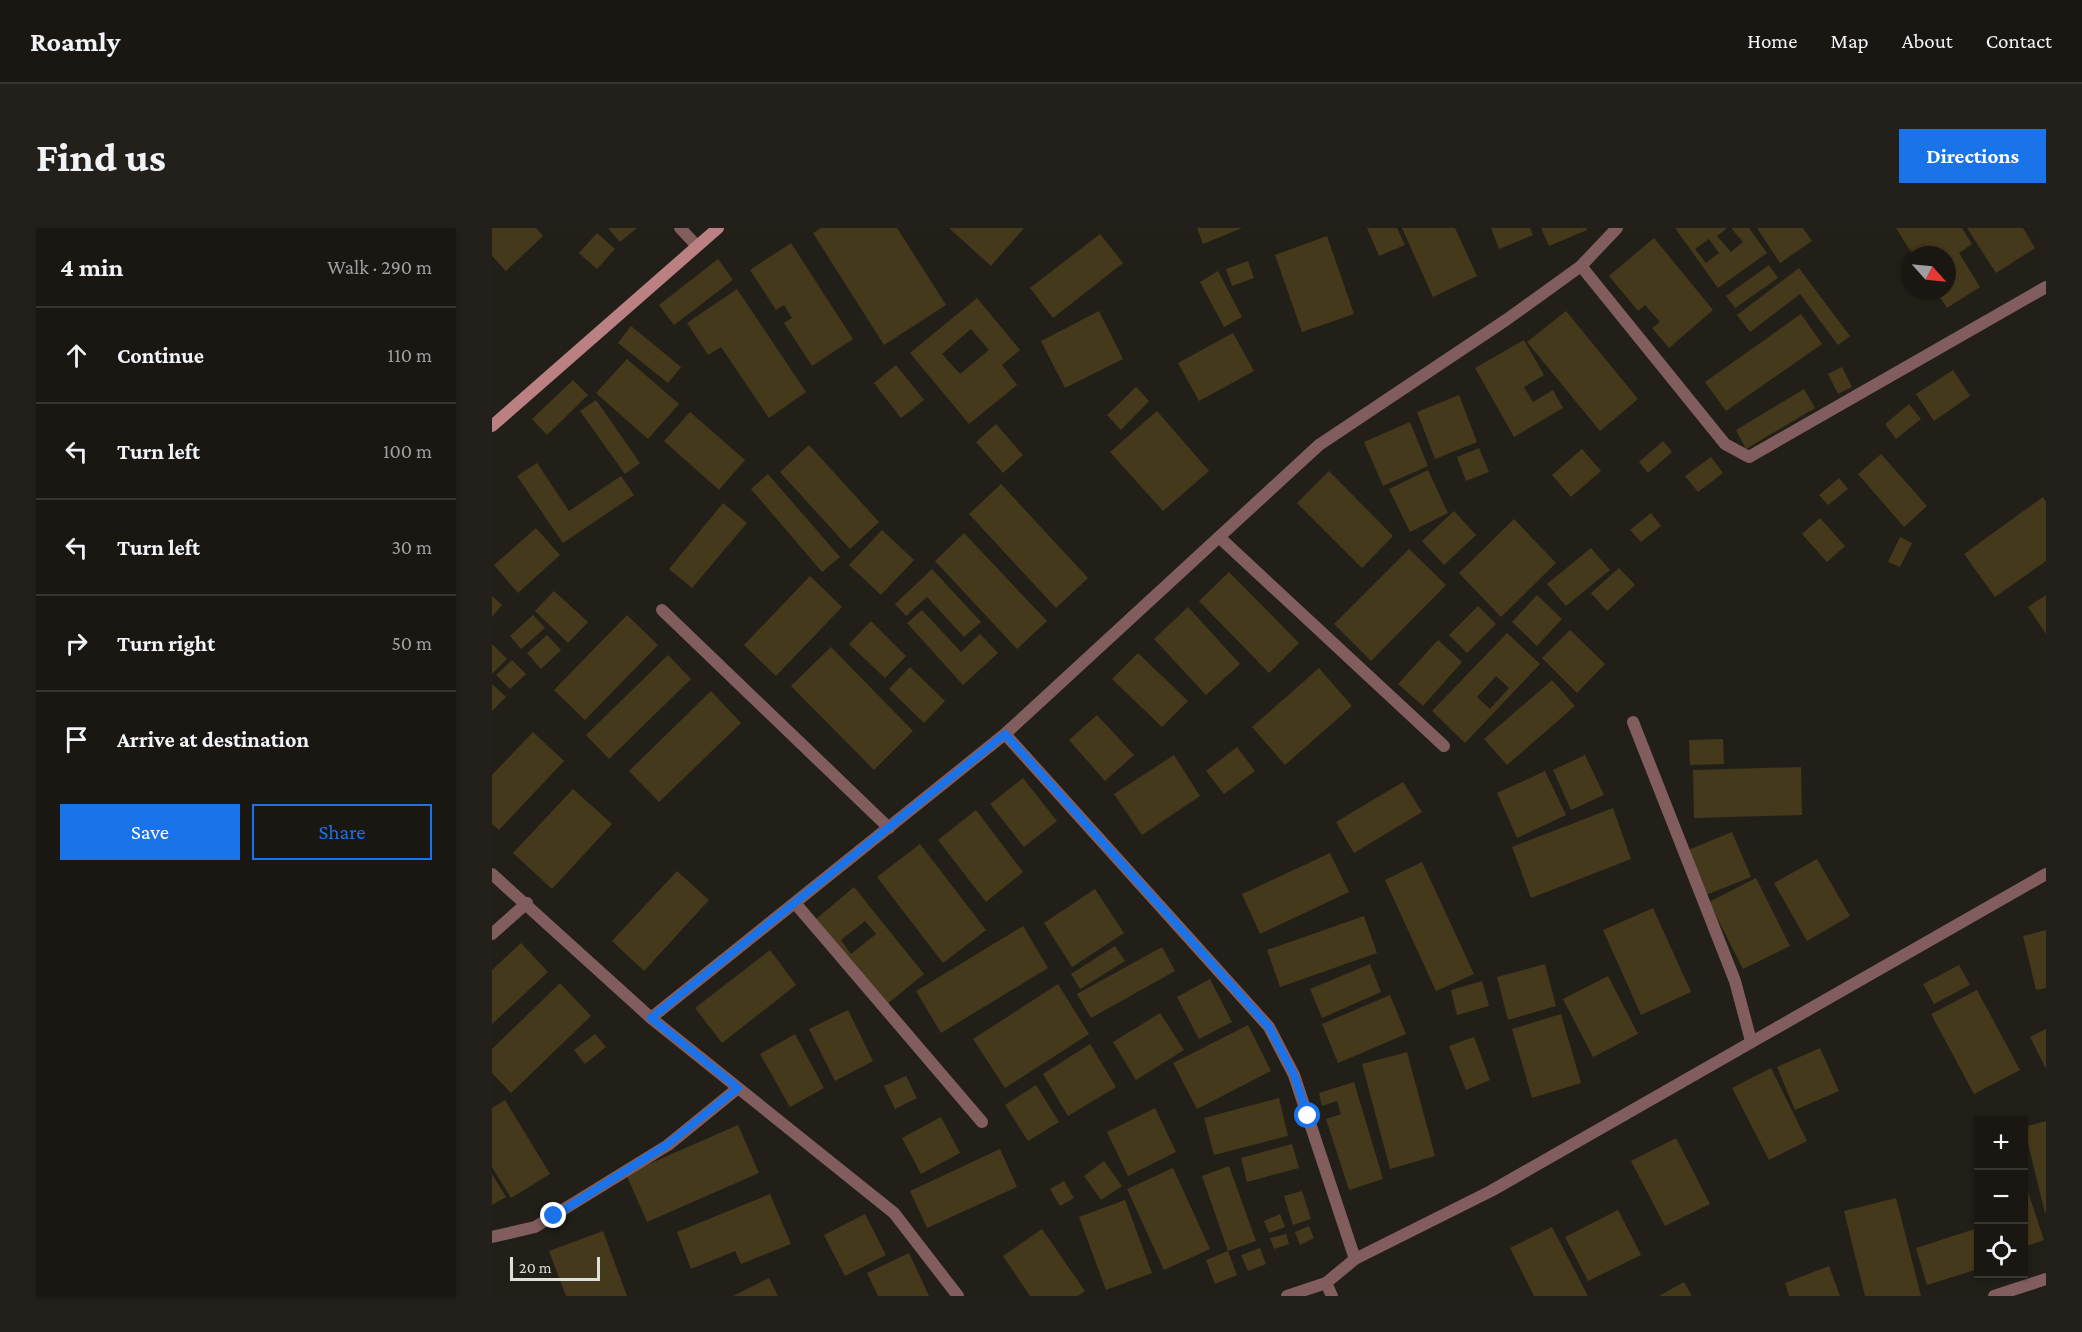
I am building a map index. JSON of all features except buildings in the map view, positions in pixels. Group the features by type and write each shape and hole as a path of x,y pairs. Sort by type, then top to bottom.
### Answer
{"street":[{"path":"680,228 697,246"},
{"path":"492,426 718,228"},
{"path":"651,1018 1005,734 1319,445 1506,320 1581,266 1617,228"},
{"path":"1581,266 1725,444 1749,457 2046,287"},
{"path":"1219,537 1444,746"},
{"path":"662,610 889,828"},
{"path":"1633,722 1735,981 1751,1041"},
{"path":"1005,734 1269,1027 1294,1075 1355,1259"},
{"path":"492,874 527,903 651,1018 894,1213 958,1296"},
{"path":"1287,1296 1326,1283 1355,1259 1491,1191 2046,874"},
{"path":"492,934 527,903"},
{"path":"795,903 982,1122"},
{"path":"492,1237 535,1227 668,1144 738,1088"},
{"path":"1994,1296 2046,1279"},
{"path":"1326,1283 1332,1296"}],"route":[{"path":"554,1216 668,1144 738,1088 651,1018 1005,734 1269,1027 1294,1075 1308,1116"}]}
